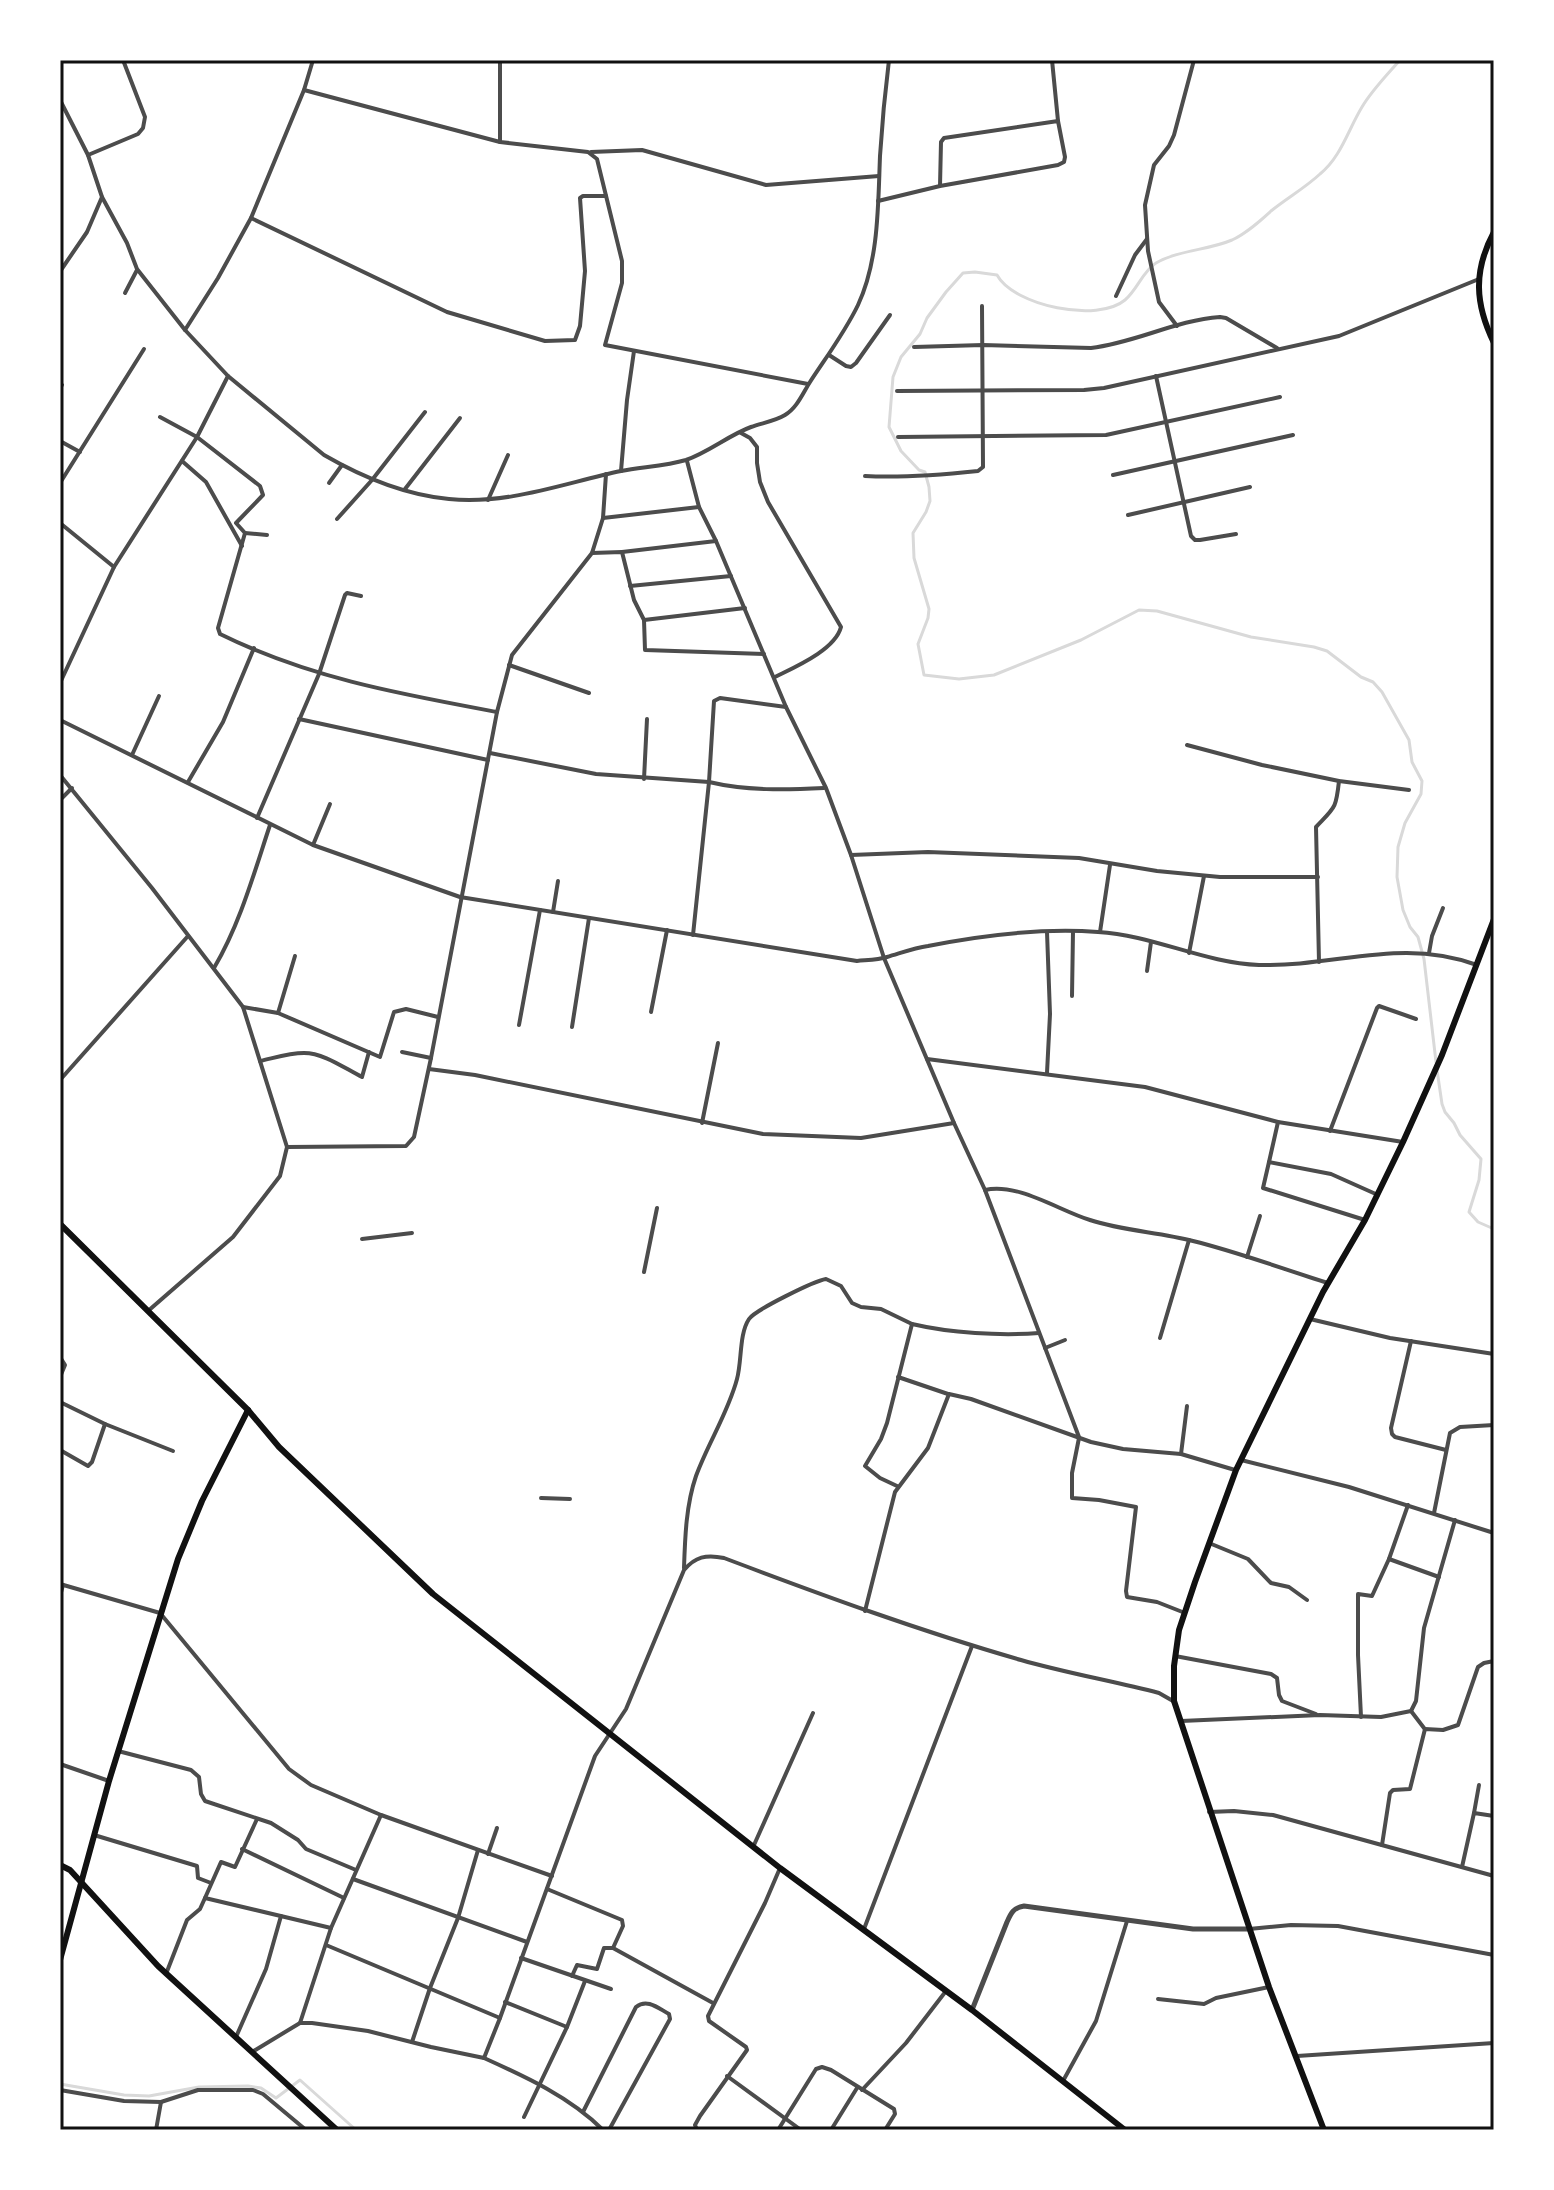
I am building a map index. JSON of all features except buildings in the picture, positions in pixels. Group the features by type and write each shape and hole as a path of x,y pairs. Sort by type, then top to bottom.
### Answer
{"main road":[{"path":"1494,232 1484,255 1478,288 1480,304 1494,343"},
{"path":"1324,2130 1269,1987 1174,1701 1175,1656 1185,1613 1236,1470 1328,1283 1365,1220 1403,1142 1442,1055 1494,919"},
{"path":"60,1224 248,1410 291,1458 433,1594 780,1868 947,1991 1125,2130"},
{"path":"60,1960 64,1934 109,1781 178,1559 202,1501 248,1410"},
{"path":"60,1865 70,1870 166,1974 337,2130"}],"street":[{"path":"88,155 138,134 143,128 145,117 123,60"},
{"path":"185,330 251,218 304,90 313,60"},
{"path":"500,60 500,142"},
{"path":"60,102 88,155 102,197 137,269 185,330 228,376 324,455 372,480 446,499 488,500 686,460 748,428 785,415 796,405 859,303 867,280 873,256 889,60"},
{"path":"878,201 1064,162 1052,60"},
{"path":"1177,326 1159,302 1150,263 1145,205 1154,165 1174,135 1194,60"},
{"path":"304,90 500,142 588,152 642,150 766,185 879,176"},
{"path":"940,186 941,142 944,138 1058,121"},
{"path":"588,152 597,159 622,261 622,283 605,344 808,384"},
{"path":"251,218 447,312 545,341 575,340 580,326 585,271 580,198 606,196"},
{"path":"61,270 87,232 102,197"},
{"path":"1116,296 1135,255 1148,237"},
{"path":"125,293 137,269"},
{"path":"897,391 1084,390 1351,332 1479,279"},
{"path":"865,476 931,476 978,471 983,467 982,306"},
{"path":"829,355 851,367 890,315"},
{"path":"914,347 1091,348 1211,318 1226,318 1279,350"},
{"path":"60,483 144,349"},
{"path":"621,471 634,351"},
{"path":"60,683 114,567 197,437 228,376"},
{"path":"1156,376 1191,536 1195,540 1236,534"},
{"path":"898,437 1106,435 1280,397"},
{"path":"337,519 425,412"},
{"path":"160,417 197,437 260,486 263,495 236,523 245,533 267,535"},
{"path":"405,489 460,418"},
{"path":"741,433 757,447 760,482 768,502 841,627 839,636 831,644 775,677"},
{"path":"1113,475 1293,435"},
{"path":"60,441 80,452"},
{"path":"488,500 508,455"},
{"path":"686,460 699,507 746,608 786,707 826,788 884,958 985,1190 1079,1438 1072,1473 1072,1498 1136,1507 1127,1597 1157,1602 1185,1613"},
{"path":"182,461 206,482 243,547"},
{"path":"329,483 342,465"},
{"path":"287,1147 406,1146 414,1137 497,712 509,665 512,655 592,553 603,518 606,474"},
{"path":"1128,515 1250,487"},
{"path":"603,518 699,507"},
{"path":"60,523 114,567"},
{"path":"245,533 218,628 220,634 319,674 382,690 497,712"},
{"path":"592,553 716,541"},
{"path":"622,552 630,586 644,620 645,650 764,654"},
{"path":"630,586 731,576"},
{"path":"257,818 319,674 345,595 361,596"},
{"path":"644,620 746,608"},
{"path":"187,782 223,722 254,648"},
{"path":"509,665 589,693"},
{"path":"132,755 159,696"},
{"path":"693,935 714,701 720,698 786,707"},
{"path":"299,719 488,760"},
{"path":"644,779 647,719"},
{"path":"60,720 313,845 460,897 857,961 884,958 909,949 950,941 1073,931 1100,932 1257,965 1412,952 1458,958 1477,965"},
{"path":"1187,745 1339,781 1409,790"},
{"path":"490,753 596,774 786,790 826,788"},
{"path":"60,775 243,1007 287,1147 280,1176 233,1237 148,1311"},
{"path":"1319,962 1316,827 1337,801 1339,781"},
{"path":"60,800 72,788"},
{"path":"313,845 330,804"},
{"path":"214,968 226,947 270,824"},
{"path":"851,855 928,852 1018,855 1079,858 1110,865 1204,876 1318,877"},
{"path":"1100,932 1110,865"},
{"path":"1189,953 1204,876"},
{"path":"553,912 558,881"},
{"path":"1427,953 1443,908"},
{"path":"519,1025 540,910"},
{"path":"572,1027 589,918"},
{"path":"651,1012 667,930"},
{"path":"1072,996 1073,931"},
{"path":"1047,932 1050,1014 1047,1074"},
{"path":"60,1080 188,936"},
{"path":"1147,971 1151,942"},
{"path":"278,1013 295,956"},
{"path":"1330,1131 1377,1008 1379,1006 1416,1019"},
{"path":"243,1007 278,1013 381,1056 394,1012 406,1009 438,1017"},
{"path":"702,1123 718,1043"},
{"path":"260,1061 308,1053 320,1055 362,1077 369,1052"},
{"path":"402,1052 431,1058"},
{"path":"927,1059 1145,1087 1278,1122 1403,1142"},
{"path":"429,1069 475,1075 763,1134 861,1138 954,1123"},
{"path":"1278,1122 1263,1188 1365,1220"},
{"path":"1269,1162 1331,1174 1378,1195"},
{"path":"985,1190 992,1188 1031,1196 1088,1220 1189,1240 1328,1283"},
{"path":"644,1272 657,1208"},
{"path":"1247,1257 1260,1216"},
{"path":"60,1239 67,1231"},
{"path":"362,1239 412,1233"},
{"path":"1160,1338 1189,1240"},
{"path":"684,1570 695,1477 737,1380 743,1340 748,1320 753,1315 826,1279 841,1286 852,1303 881,1309 912,1324 1015,1335 1039,1333"},
{"path":"1310,1319 1411,1341 1494,1354"},
{"path":"897,1486 865,1466 884,1432 912,1324"},
{"path":"1045,1348 1065,1340"},
{"path":"1411,1341 1392,1434 1446,1450"},
{"path":"60,1357 65,1365 60,1377"},
{"path":"898,1377 971,1399 1079,1438 1123,1449 1181,1454 1236,1470"},
{"path":"865,1611 897,1486 928,1448 949,1394"},
{"path":"60,1402 173,1451"},
{"path":"1181,1454 1187,1406"},
{"path":"60,1450 88,1466 105,1424"},
{"path":"1434,1513 1448,1438 1454,1428 1494,1425"},
{"path":"1241,1460 1349,1487 1494,1533"},
{"path":"541,1498 570,1499"},
{"path":"1361,1717 1358,1595 1372,1596 1408,1505"},
{"path":"1181,1721 1320,1715 1394,1716 1411,1711 1416,1701 1424,1628 1455,1520"},
{"path":"1209,1543 1248,1559 1271,1583 1289,1587 1307,1600"},
{"path":"484,2058 595,1756 626,1709 684,1570 691,1561 716,1556 865,1611 972,1646 1159,1693 1174,1701"},
{"path":"1389,1559 1439,1577"},
{"path":"60,1596 62,1584 160,1613 289,1769 311,1785 381,1815 552,1876"},
{"path":"864,1929 972,1646"},
{"path":"1175,1656 1271,1674 1278,1681 1282,1701 1320,1715"},
{"path":"1411,1711 1425,1729 1443,1730 1458,1725 1478,1667 1494,1661"},
{"path":"754,1845 813,1713"},
{"path":"1382,1845 1390,1793 1410,1789 1425,1729"},
{"path":"118,1751 191,1770 199,1777 205,1801 271,1823 298,1840 306,1849 356,1870"},
{"path":"60,1764 109,1781"},
{"path":"1462,1867 1479,1785"},
{"path":"1209,1812 1273,1815 1494,1876"},
{"path":"1474,1813 1494,1816"},
{"path":"300,2023 331,1928 381,1815"},
{"path":"166,1974 187,1920 200,1909 221,1862 235,1867 257,1819"},
{"path":"488,1854 497,1828"},
{"path":"94,1835 197,1866 198,1878 211,1883"},
{"path":"242,1849 344,1898"},
{"path":"412,2042 458,1918 478,1850"},
{"path":"697,2130 695,2125 700,2116 747,2049 709,2021 708,2016 780,1868"},
{"path":"352,1879 527,1942"},
{"path":"547,1889 622,1920 623,1926 613,1948"},
{"path":"205,1898 331,1928"},
{"path":"972,2010 1012,1911 1024,1906 1193,1929 1338,1926 1494,1955"},
{"path":"236,2037 262,1980 281,1915"},
{"path":"1063,2081 1096,2021 1127,1920"},
{"path":"326,1945 500,2018"},
{"path":"572,1976 577,1965 597,1969 604,1948 613,1948 714,2004"},
{"path":"521,1958 611,1989"},
{"path":"524,2117 567,2027 585,1981"},
{"path":"1158,1999 1204,2004 1216,1998 1269,1987"},
{"path":"831,2130 860,2088 906,2043 947,1991"},
{"path":"505,2002 567,2027"},
{"path":"252,2052 300,2023 368,2031 484,2058 540,2085 606,2130 670,2019 669,2014 646,2003 638,2004 583,2112"},
{"path":"1296,2056 1494,2043"},
{"path":"778,2130 820,2067 831,2070 895,2110 885,2130"},
{"path":"727,2076 801,2130"},
{"path":"60,2090 124,2101 161,2102 198,2090 259,2091 306,2130"},
{"path":"156,2130 161,2102"}],"waterway":[{"path":"1400,60 1366,101 1333,160 1314,179 1238,237 1156,263 1129,296 1112,307 1096,310 1057,308 1020,295 997,275 963,273 901,357 893,377 889,427 901,451 919,470 925,472 929,487 930,501 913,533 914,558 929,609 918,644 924,675 959,679 994,675 1081,640 1139,610 1157,611 1251,637 1327,651 1361,677 1373,682 1382,692 1409,740 1412,762 1422,781 1421,794 1405,823 1398,847 1397,877 1403,910 1418,937 1424,959 1436,1062"},
{"path":"1437,1070 1445,1112 1481,1159 1479,1180 1469,1212 1478,1222 1494,1229"},
{"path":"60,2084 149,2096 199,2087 248,2086 261,2088 276,2098 300,2080 356,2130"}]}
